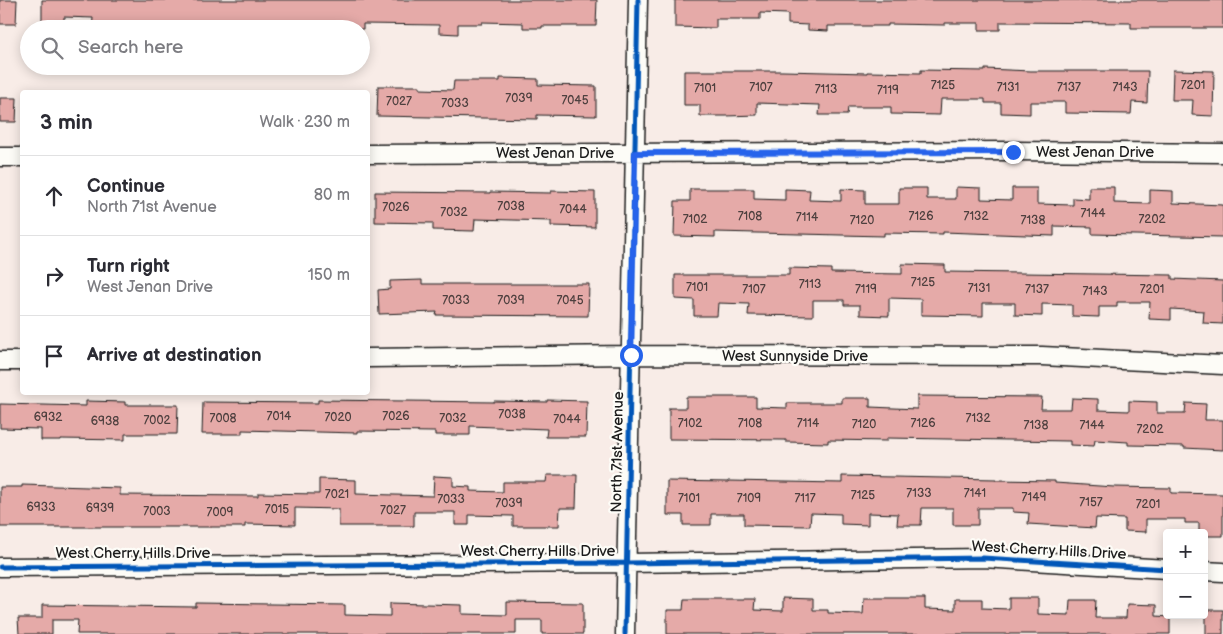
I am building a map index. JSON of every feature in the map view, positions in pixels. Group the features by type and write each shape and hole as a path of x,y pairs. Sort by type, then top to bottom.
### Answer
{"street":[{"name":"North 71st Avenue","path":"625,634 638,0"},
{"name":"West Jenan Drive","path":"370,154 1223,153"},
{"path":"0,157 20,156"},
{"name":"West Sunnyside Drive","path":"370,358 631,355 1042,356 1223,365"},
{"path":"0,361 20,361"},
{"name":"West Cherry Hills Drive","path":"0,567 627,563 983,558 1163,568"},
{"path":"1208,571 1223,572"}],"building":[{"path":"0,0 17,0 16,24 0,24"},
{"path":"42,0 597,0 596,26 523,28 523,23 482,22 482,24 458,24 458,34 439,33 439,25 370,24 370,20 93,20 93,18 64,17 64,20 42,20"},
{"path":"675,0 1223,0 1223,28 1131,28 1131,23 1000,22 1000,30 979,30 979,23 945,23 945,25 828,26 828,31 808,30 808,25 788,24 788,14 760,13 760,19 716,19 716,28 675,27"},
{"path":"985,69 1148,71 1147,103 1132,102 1131,114 1065,113 1065,102 1030,102 1030,114 1001,113 1001,103 985,103 985,99 941,99 940,115 891,114 891,107 848,107 847,115 819,115 820,105 757,103 757,115 726,116 700,116 700,105 684,105 684,71 921,73 921,70 985,71"},
{"path":"1173,70 1214,71 1213,116 1192,115 1193,100 1172,100"},
{"path":"500,78 538,79 538,85 596,86 596,116 537,115 537,119 377,116 378,86 420,86 420,89 453,90 454,81 500,81"},
{"path":"0,98 17,98 16,122 0,122"},
{"path":"956,187 981,188 981,199 1012,200 1012,188 1037,188 1037,204 1073,205 1073,198 1089,199 1089,187 1114,187 1114,203 1150,204 1150,190 1173,191 1173,203 1223,205 1223,237 1092,234 1092,227 1054,226 1054,236 943,232 943,234 884,233 884,236 715,232 715,237 674,236 675,201 690,201 690,189 754,189 754,199 785,200 785,189 810,190 809,200 841,201 841,189 865,190 865,204 899,204 899,188 927,188 927,199 956,199"},
{"path":"551,191 595,192 595,227 551,226 551,221 475,219 474,231 433,230 433,223 375,222 375,192 551,193"},
{"path":"902,264 945,265 945,272 1172,275 1172,279 1223,281 1223,324 1203,323 1204,311 1171,309 1171,320 1149,319 1150,302 1117,302 1117,307 1099,307 1099,317 1072,316 1072,305 1042,304 1042,316 1015,315 1015,303 983,303 983,316 921,315 921,299 889,298 889,316 860,315 860,305 844,305 844,300 813,300 813,316 748,315 749,304 718,303 717,316 694,316 694,300 675,299 675,275 789,275 789,268 831,269 831,273 902,274"},
{"path":"422,280 422,284 589,284 588,316 436,315 437,312 379,314 378,290 390,289 390,281"},
{"path":"917,396 1042,397 1041,409 1071,409 1072,398 1098,399 1098,410 1129,411 1129,401 1157,402 1157,413 1185,413 1186,403 1206,404 1205,420 1223,420 1223,450 1184,448 1184,446 1128,445 1128,442 1095,440 1094,446 1070,445 1070,441 887,438 887,441 828,440 828,443 786,442 786,440 669,439 669,408 686,408 686,397 756,397 756,407 787,408 787,403 842,403 842,398 870,398 870,407 917,409"},
{"path":"318,400 587,401 586,437 546,437 547,429 470,426 470,435 435,435 435,432 357,431 357,433 242,430 242,434 202,434 203,402 318,403"},
{"path":"86,401 125,402 125,405 178,405 177,434 125,434 125,440 41,440 41,429 0,428 0,404 86,406"},
{"path":"547,475 577,475 576,508 560,508 559,526 513,526 513,516 469,515 469,525 455,525 455,512 414,512 414,526 339,526 339,509 295,508 295,525 245,524 245,527 0,527 0,487 22,487 22,485 120,488 120,495 258,496 258,493 319,494 319,479 356,480 356,494 433,496 434,476 453,477 453,486 470,487 470,491 503,492 503,482 546,482"},
{"path":"842,476 996,479 1055,481 1055,483 1114,487 1171,488 1171,493 1223,494 1223,536 1208,536 1208,529 1199,529 1199,523 1185,523 1185,519 1146,519 1146,532 1125,531 1125,519 1096,518 1095,528 1028,524 1029,513 1013,512 1013,508 978,508 978,525 953,525 953,508 922,508 921,525 897,525 898,514 868,513 868,525 841,524 841,514 811,513 810,526 744,525 744,514 711,514 711,525 683,525 683,515 667,515 667,481 842,483"},
{"path":"783,598 813,599 813,610 828,610 828,613 863,614 864,598 925,598 925,609 955,610 955,599 982,599 982,608 1009,609 1009,598 1038,598 1038,614 1069,615 1070,600 1096,600 1095,618 1126,618 1127,604 1156,605 1156,616 1170,619 1170,634 667,634 667,610 683,610 684,599 755,599 754,610 783,611"},
{"path":"507,602 583,603 583,634 542,634 542,620 516,620 516,634 77,634 78,620 52,620 52,634 19,634 18,618 42,618 42,605 196,607 196,603 345,605 345,615 390,616 390,603 462,605 462,614 507,615"},
{"path":"1208,610 1223,610 1223,634 1206,634"}],"cycle path":[{"path":"625,634 638,0"},
{"path":"0,567 627,563 983,558 1163,569"}],"route":[{"path":"631,355 635,153 1013,152"}]}
